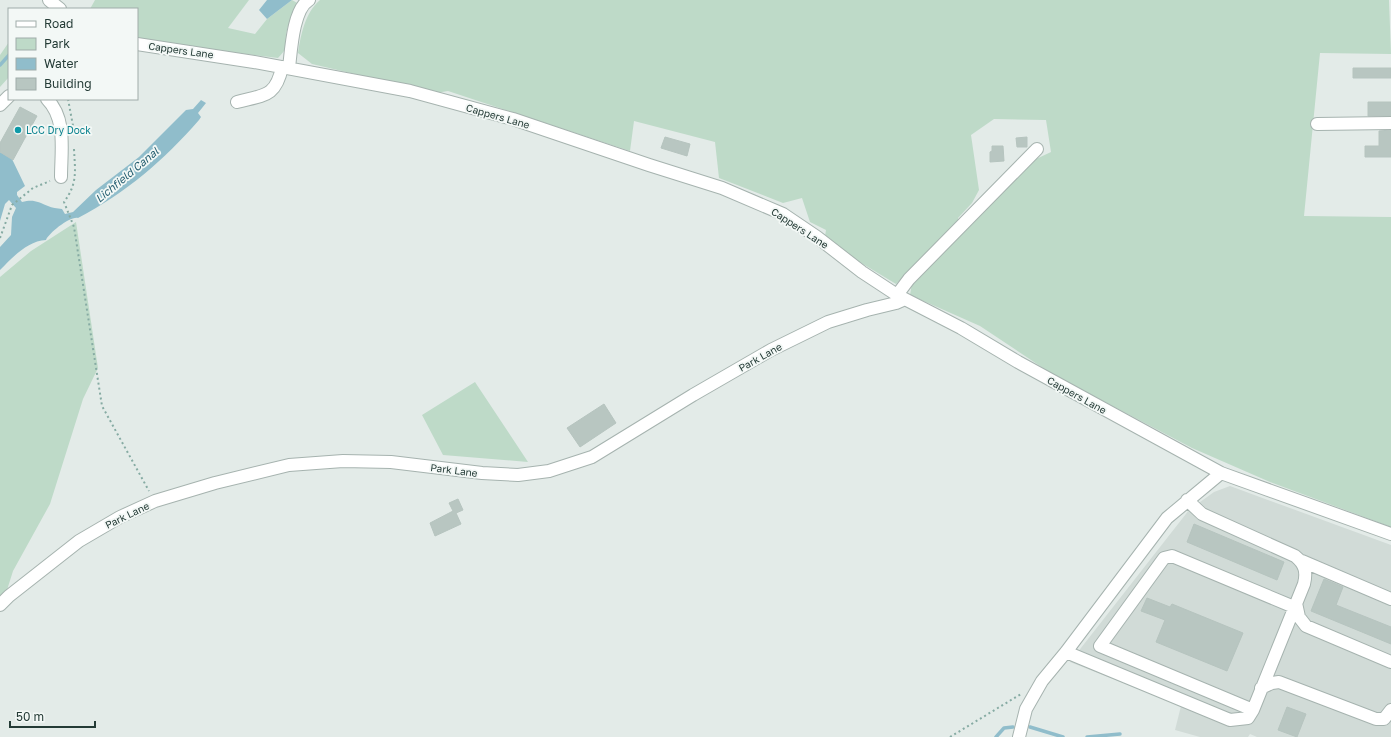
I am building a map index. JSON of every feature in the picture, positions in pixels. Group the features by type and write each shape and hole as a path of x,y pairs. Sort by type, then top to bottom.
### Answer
{"street":[{"path":"49,0 59,8"},
{"path":"237,102 262,95 274,89 286,67 297,17 304,2 309,0"},
{"name":"Cappers Lane","path":"138,44 286,67 410,91 491,113 722,188 783,214 862,272 901,297 961,328 1018,362 1221,473 1391,534"},
{"path":"0,105 8,97"},
{"path":"48,100 55,107 59,117 61,177"},
{"path":"1317,124 1391,123"},
{"path":"901,297 909,279 1037,149"},
{"name":"Park Lane","path":"0,605 79,541 120,517 155,501 215,483 289,465 343,461 391,462 482,473 518,475 549,471 592,457 770,350 828,322 867,310 896,304 901,297"},
{"path":"1019,737 1026,709 1042,681 1066,652 1167,518 1221,473"},
{"path":"1187,500 1202,514 1295,556 1302,561 1391,599"},
{"path":"1253,710 1100,646 1164,558 1172,556 1295,605"},
{"path":"1066,652 1230,720 1248,718 1253,710 1305,578 1302,561"},
{"path":"1295,605 1299,618 1306,626 1391,662"},
{"path":"1261,688 1272,683 1279,682 1376,720 1384,719 1391,710"}],"path":[{"path":"0,238 12,205 33,188 61,177"},
{"path":"64,202 74,226 102,406 155,501"},
{"path":"950,737 1022,693"}],"shaded area":[{"path":"1230,486 1391,545 1391,737 1257,737 1250,734 1248,737 1200,737 1175,730 1181,706 1070,662 1189,510 1214,492"}],"green space":[{"path":"95,0 249,0 228,28 255,34 267,19 292,0 299,4 288,27 285,50 278,58 180,46 138,38 138,8 91,8"},
{"path":"320,0 1389,0 1391,54 1320,53 1304,216 1391,217 1391,527 1270,482 1192,448 1052,374 980,326 910,295 912,283 1034,160 1051,152 1046,120 994,119 971,135 979,190 972,203 958,218 959,224 896,284 858,261 825,236 826,230 810,222 802,198 783,203 719,178 715,142 634,121 630,151 448,91 436,93 312,64 298,53 304,24 315,5"},
{"path":"8,43 8,78 0,87 0,55"},
{"path":"76,222 98,368 83,399 50,504 13,571 7,590 0,598 0,277 31,251"},
{"path":"475,382 528,462 443,455 422,415"}],"water":[{"path":"267,0 292,0 267,19 259,10"},
{"name":"Lichfield Canal","path":"201,100 206,103 198,113 201,117 199,120 172,149 143,175 128,187 96,208 78,218 65,222 55,229 46,240 32,243 15,255 0,270 0,247 11,235 12,217 16,208 9,200 5,204 0,221 0,152 12,159 25,186 17,192 17,195 22,202 36,201 51,207 62,209 65,214 73,212 96,190 139,157 186,110 193,109"}],"building":[{"path":"1353,68 1391,68 1391,78 1353,78"},
{"path":"1368,102 1391,102 1391,116 1368,116"},
{"name":"LCC Dry Dock","path":"20,107 37,116 13,160 0,152 0,143"},
{"path":"1391,130 1391,157 1365,157 1365,146 1379,146 1379,131"},
{"path":"665,137 690,144 687,156 661,148"},
{"path":"1027,137 1027,147 1017,147 1016,138"},
{"path":"992,146 1003,146 1004,161 990,162 990,152 992,151"},
{"path":"604,404 616,423 580,447 567,428"},
{"path":"458,499 463,510 456,513 461,524 435,536 430,523 453,511 449,503"},
{"path":"1194,524 1284,562 1277,580 1187,542"},
{"path":"1324,579 1343,587 1336,605 1391,627 1391,644 1311,611"},
{"path":"1147,598 1170,607 1172,604 1243,633 1227,671 1156,642 1165,620 1141,611"},
{"path":"1287,707 1306,714 1297,737 1278,730"}],"waterway":[{"path":"0,65 8,56"},
{"path":"996,737 1004,728 1013,727"},
{"path":"1030,727 1063,737"},
{"path":"1087,737 1120,734"}],"place":[{"name":"LCC Dry Dock","path":"18,130"}]}
